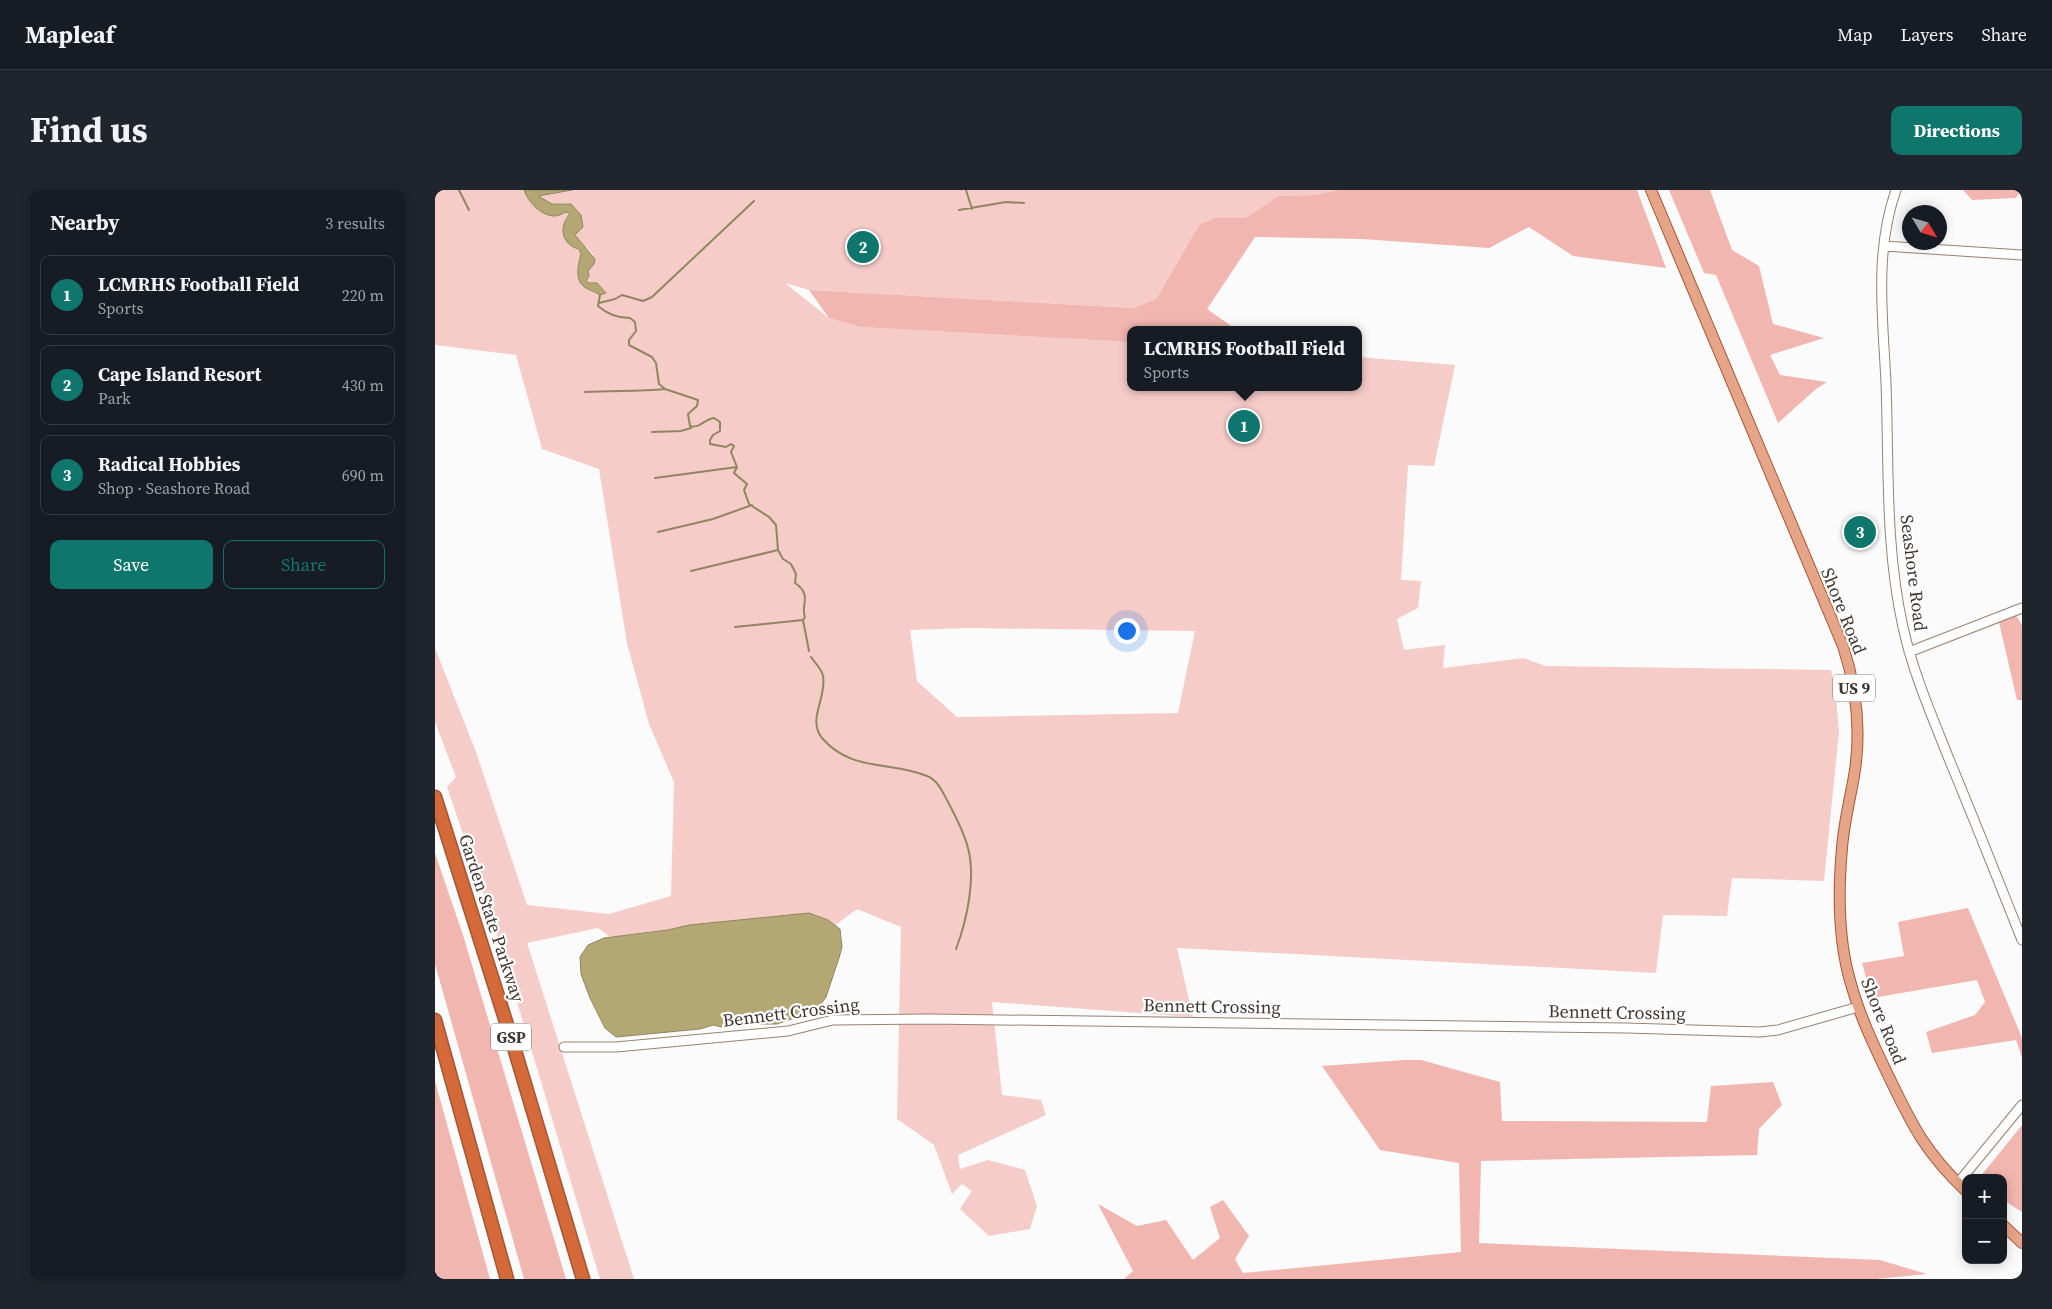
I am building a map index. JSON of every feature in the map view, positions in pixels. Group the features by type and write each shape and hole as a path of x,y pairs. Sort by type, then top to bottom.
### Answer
{"highway":[{"name":"Garden State Parkway","path":"435,797 510,1034 583,1279"},
{"path":"435,1020 507,1279"}],"main road":[{"name":"Shore Road","path":"1651,190 1839,637 1852,677 1858,733 1854,772 1841,848 1840,904 1844,952 1850,982 1871,1040 1913,1129 1937,1162 1962,1186"},
{"path":"2007,1229 2022,1243"}],"street":[{"name":"Seashore Road","path":"1896,190 1887,222 1882,297 1891,537 1897,597 1909,652 1924,696 2022,940"},
{"path":"1884,246 2022,255"},
{"path":"1909,652 2022,608"},
{"name":"Bennett Crossing","path":"564,1047 616,1047 778,1032 833,1020 929,1019 1516,1026 1761,1032 1778,1030 1858,1007"},
{"path":"1958,1183 2022,1104"}],"shaded area":[{"path":"435,190 524,190 528,199 539,210 548,215 553,216 568,212 570,215 565,222 576,248 582,255 578,271 581,285 597,293 594,283 590,283 586,279 589,275 588,271 592,267 593,254 575,236 582,229 568,203 552,204 539,198 539,195 572,190 1337,190 1314,195 1278,196 1245,218 1214,218 1199,225 1156,299 1133,308 809,290 785,283 829,318 860,327 1127,342 1127,391 1362,391 1362,357 1455,365 1434,466 1408,465 1401,580 1421,581 1418,608 1397,619 1404,650 1445,645 1443,668 1524,658 1545,666 1831,670 1835,687 1839,732 1824,881 1732,878 1727,916 1663,915 1656,973 1177,948 1193,1017 992,1002 1002,1095 1041,1100 1046,1115 958,1155 960,1169 988,1160 1025,1170 1037,1206 1030,1229 989,1236 960,1209 972,1191 962,1184 952,1194 934,1145 897,1119 901,927 857,909 834,926 809,913 610,937 598,928 527,943 634,1279 600,1279 494,925 447,787 456,777 435,722 435,648 476,752 527,905 609,914 671,896 674,782 649,724 627,643 599,469 542,449 516,355 435,345","holes":["969,628 1195,631 1178,713 957,717 917,681 910,630"]},
{"path":"524,190 572,190 538,196 552,204 571,204 581,215 583,227 575,235 595,259 594,264 588,271 589,276 586,281 597,283 606,293 600,295 586,288 580,282 578,268 581,254 579,249 568,243 563,233 564,223 570,213 566,212 555,216 545,214 532,204"},
{"path":"1337,190 1637,190 1666,268 1573,256 1529,227 1489,248 1362,239 1255,237 1207,309 1231,326 1127,326 1127,342 860,327 829,318 809,290 1133,308 1156,299 1199,225 1214,218 1245,218 1278,196 1314,195"},
{"path":"1669,190 1710,190 1732,250 1759,266 1773,324 1824,338 1770,355 1780,375 1827,382 1816,389 1778,423 1716,275 1704,273"},
{"path":"1963,190 2021,190 2016,198 1972,200"},
{"path":"2014,612 2022,625 2022,700 2017,700 1998,618"},
{"path":"435,853 463,935 566,1279 524,1279 435,964"},
{"path":"1968,908 2022,1038 2022,1057 2016,1040 1932,1053 1926,1032 1975,1015 1985,1002 1977,980 1872,998 1862,963 1904,956 1898,922"},
{"path":"809,913 828,920 840,929 842,947 839,958 826,997 817,1010 777,1024 748,1024 722,1027 713,1025 700,1029 616,1037 605,1028 590,998 581,974 580,957 588,945 604,938 668,930 689,925"},
{"path":"1421,1060 1500,1082 1502,1121 1707,1122 1711,1086 1773,1082 1782,1105 1759,1129 1757,1155 1481,1161 1479,1243 1880,1260 1927,1274 1877,1279 1124,1279 1133,1271 1098,1204 1137,1226 1166,1220 1193,1260 1220,1238 1210,1207 1223,1200 1249,1236 1235,1259 1243,1273 1461,1252 1459,1163 1380,1150 1322,1066"},
{"path":"435,1081 490,1279 435,1279"},
{"path":"2022,1125 2022,1212 2007,1203 2007,1174 1982,1174"}],"waterway":[{"path":"459,190 469,210"},
{"path":"966,190 972,209"},
{"path":"599,303 622,295 643,301 652,297 754,201"},
{"path":"959,210 1006,202 1024,203"},
{"path":"600,295 598,306 601,309 613,315 630,318 635,322 636,331 629,340 629,345 652,357 656,363 659,384 665,389 698,400 697,406 688,414 690,426 693,427 714,418 720,422 720,431 713,435 710,444 726,447 731,444 734,446 731,452 737,467 734,473 747,484 744,490 749,504 769,517 776,525 778,550 783,559 791,564 796,574 795,583 800,587 805,596 805,617 803,620 809,651"},
{"path":"585,392 665,389"},
{"path":"652,432 681,431 691,428"},
{"path":"655,478 737,467"},
{"path":"658,532 713,519 752,505"},
{"path":"691,571 778,550"},
{"path":"735,627 803,620"},
{"path":"811,657 820,668 823,676 816,723 822,738 833,749 858,761 913,771 931,778 940,787 957,819 968,848 971,885 964,925 956,949"}],"place":[{"name":"Cape Island Resort","path":"863,247"},
{"name":"LCMRHS Football Field","path":"1244,426"},
{"name":"Radical Hobbies","path":"1860,532"}]}
